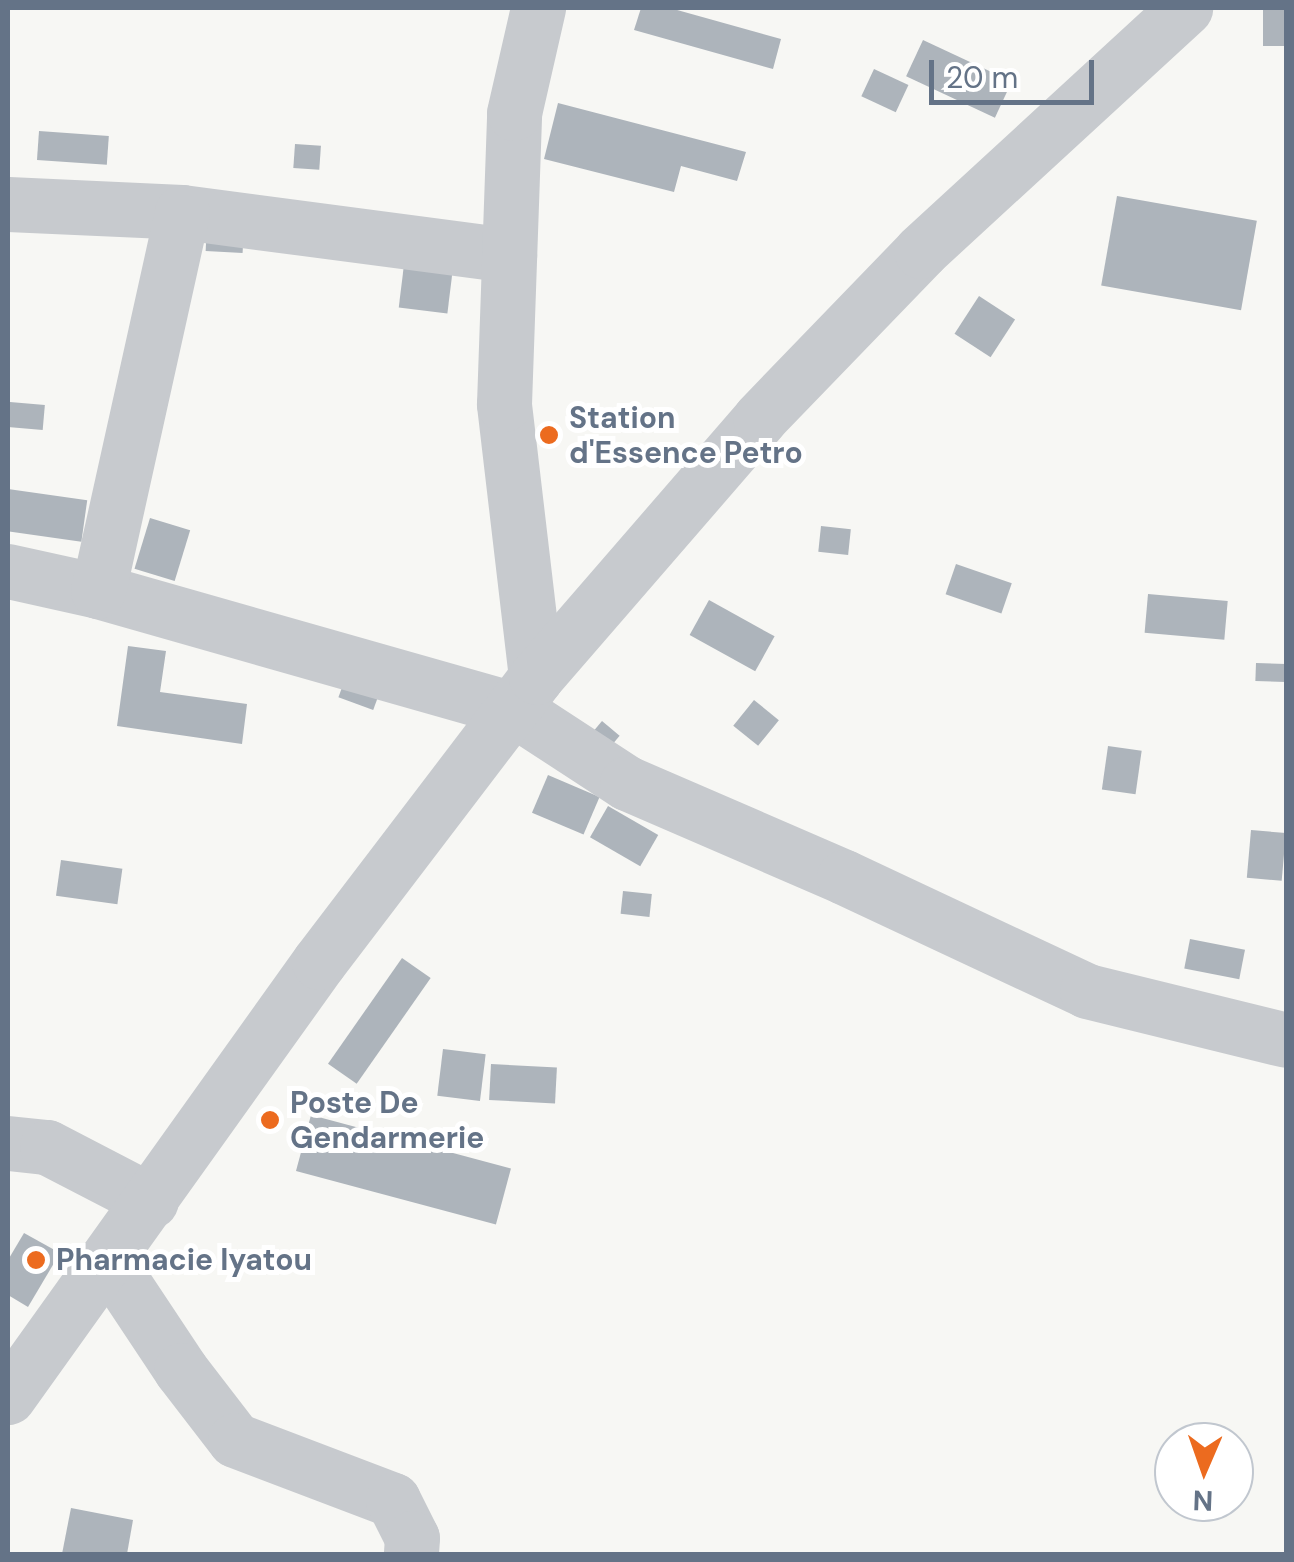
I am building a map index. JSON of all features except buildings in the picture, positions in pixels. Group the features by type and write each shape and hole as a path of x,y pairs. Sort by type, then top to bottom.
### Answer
{"street":[{"path":"525,694 504,404 514,112 538,8"},
{"path":"8,1397 151,1202 318,962 525,694 760,418 907,265 1185,8"},
{"path":"8,204 182,212 509,256"},
{"path":"98,591 182,212"},
{"path":"8,571 525,694 627,783 844,876 1087,991 1286,1040"},
{"path":"8,1144 47,1148 151,1202"},
{"path":"108,1260 181,1370 235,1440 393,1500 412,1538 411,1554"}],"place":[{"name":"Station d'Essence Petro","path":"549,435"},
{"name":"Poste De Gendarmerie","path":"270,1120"},
{"name":"Pharmacie Iyatou","path":"36,1260"}]}
